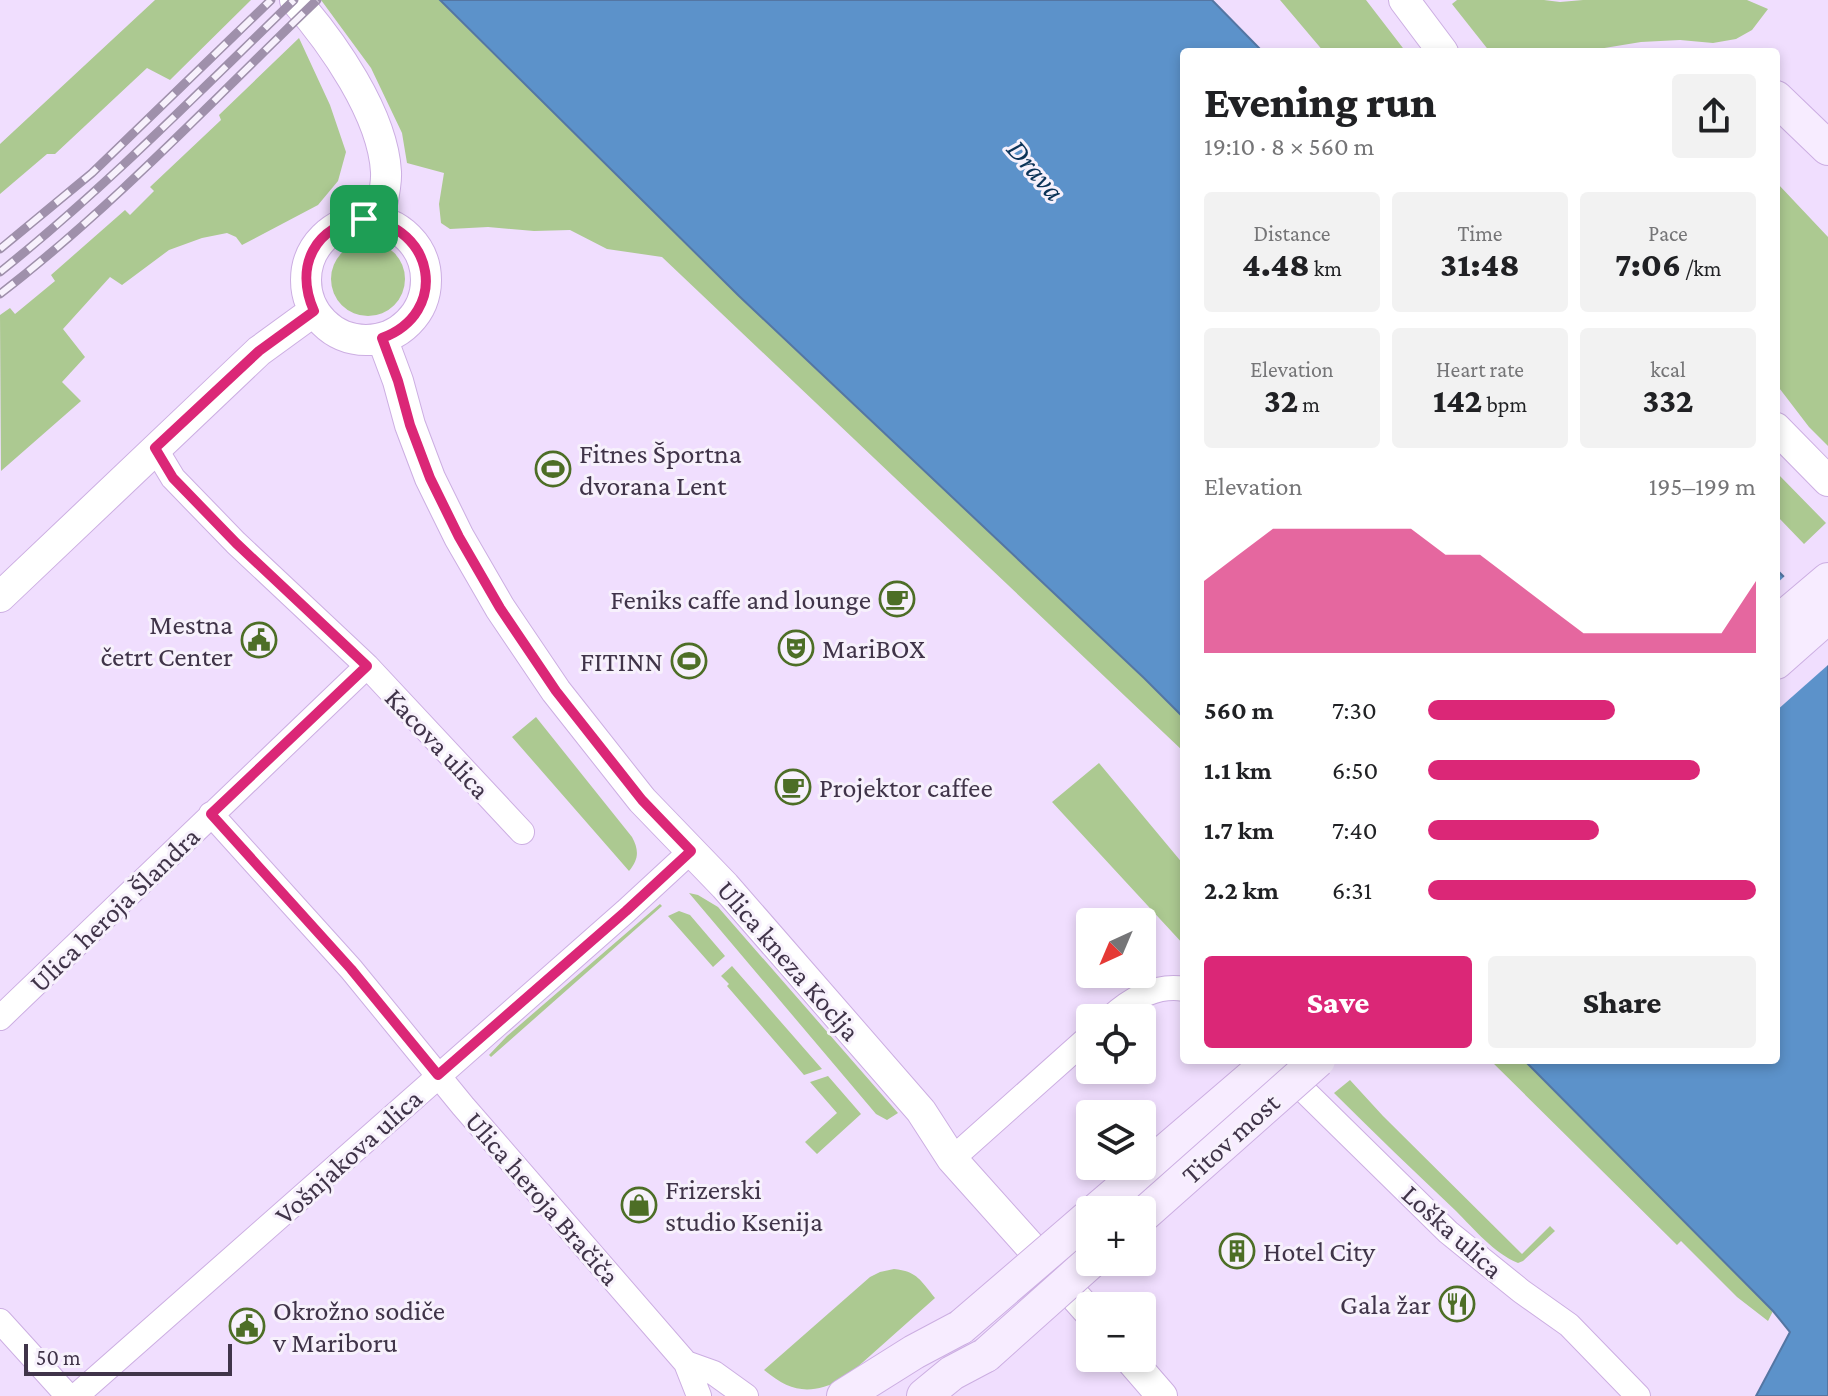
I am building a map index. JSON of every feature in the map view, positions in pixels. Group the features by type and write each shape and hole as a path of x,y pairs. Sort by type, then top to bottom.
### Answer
{"main road":[{"path":"1780,102 1828,148"},
{"path":"1780,131 1828,177"},
{"path":"1780,621 1828,580"},
{"path":"1780,658 1828,616"},
{"name":"Titov most","path":"1113,1196 1267,1064"},
{"name":"Titov most","path":"1156,1204 1313,1064"},
{"path":"885,1396 929,1363 961,1327 1076,1228"},
{"path":"953,1396 965,1385 986,1355 1076,1275"},
{"path":"844,1396 961,1327"},
{"path":"924,1396 952,1373 986,1355"}],"street":[{"path":"295,0 342,60 373,121 387,174 379,221"},
{"path":"1404,0 1440,48"},
{"path":"351,221 379,221 399,230 415,245 425,266 425,293 413,318 403,327 382,338 351,338 336,333 314,311 308,298 306,270 310,256 326,234 351,221"},
{"path":"0,597 259,351 314,311"},
{"name":"Ulica kneza Koclja","path":"382,338 430,478 459,537 500,608 556,691 642,800 725,886 921,1111 952,1159 1076,1297"},
{"path":"1780,432 1828,481"},
{"name":"Kacova ulica","path":"155,448 173,478 236,543 367,666 522,832"},
{"name":"Ulica heroja Šlandra","path":"0,1018 367,666"},
{"name":"Ulica heroja Bračiča","path":"211,814 351,969 463,1106 686,1363 699,1396"},
{"name":"Vošnjakova ulica","path":"76,1396 691,851"},
{"path":"1128,1004 1162,988 1180,989"},
{"path":"952,1159 1076,1048"},
{"name":"Loška ulica","path":"1276,1064 1448,1232 1569,1325 1638,1396"},
{"path":"0,1321 68,1396"},
{"name":"Ulica heroja Bračiča","path":"686,1363 714,1373 746,1396"},
{"path":"1141,1372 1162,1396"}],"green space":[{"path":"155,0 251,0 170,80 147,68 55,154 47,154 0,194 0,144"},
{"path":"321,0 440,0 739,296 1180,714 1180,748 662,257 607,249 570,230 450,229 441,223 439,204 444,173 407,163 402,133 371,68"},
{"path":"1280,0 1366,0 1403,48 1321,48"},
{"path":"1457,0 1747,0 1768,9 1752,30 1736,39 1713,43 1680,40 1604,48 1487,48 1452,4"},
{"path":"299,38 330,105 346,152 338,181 318,205 242,245 236,237 227,233 202,238 169,250 122,285 110,277 63,329 85,357 62,382 81,401 1,471 0,315 10,308 15,314 55,281 51,275 125,210 130,215 154,191 150,187 221,120 219,115"},
{"path":"1780,186 1828,237 1828,446 1780,389"},
{"path":"368,242 389,248 399,258 405,279 399,300 389,310 368,316 347,310 337,300 331,279 337,258 347,248"},
{"path":"1780,476 1826,523 1804,544 1780,519"},
{"path":"536,717 632,837 637,854 629,871 512,737"},
{"path":"1099,763 1180,860 1180,941 1156,915 1156,908 1150,908 1052,802"},
{"path":"689,893 718,907 898,1113 887,1120 876,1114"},
{"path":"660,904 662,906 491,1057 489,1055 507,1036"},
{"path":"679,911 690,915 725,956 713,967 668,916"},
{"path":"732,966 822,1069 804,1075 727,986 729,984 721,976"},
{"path":"1494,1064 1528,1064 1773,1311 1768,1321 1737,1297 1681,1241 1677,1245"},
{"path":"828,1076 861,1114 817,1154 805,1142 837,1113 810,1082"},
{"path":"1350,1080 1522,1254 1550,1226 1555,1231 1523,1261 1518,1263 1501,1253 1334,1093"},
{"path":"894,1269 913,1275 935,1298 844,1379 821,1388 802,1389 774,1378 764,1370 870,1277"}],"water":[{"name":"Drava","path":"440,0 1212,0 1259,48 1180,48 1180,714 1144,678 739,296"},
{"path":"1780,573 1828,621 1828,1396 1756,1396 1790,1332 1773,1311 1528,1064 1780,1064"}],"pier":[{"path":"1787,574 1828,615 1828,665 1780,707 1780,580"}],"railway":[{"path":"0,249 92,173 271,0"},
{"path":"0,272 113,174 294,0"},
{"path":"0,294 123,189 317,0"}],"place":[{"name":"Fitnes Športna dvorana Lent","path":"553,469"},
{"name":"Feniks caffe and lounge","path":"897,599"},
{"name":"Mestna četrt Center","path":"259,640"},
{"name":"MariBOX","path":"796,648"},
{"name":"FITINN","path":"689,661"},
{"name":"Projektor caffee","path":"793,787"},
{"name":"Frizerski studio Ksenija","path":"639,1205"},
{"name":"Hotel City","path":"1237,1251"},
{"name":"Gala žar","path":"1457,1304"},
{"name":"Okrožno sodiče v Mariboru","path":"247,1326"}],"route":[{"path":"364,219 379,221 399,230 415,245 425,266 425,293 413,318 392,335 382,338 430,478 459,537 500,608 556,691 652,812 691,851 438,1075 351,969 211,814 367,666 236,543 173,478 155,448 259,351 314,311 306,284 310,256 326,234 338,226 364,219"}]}
